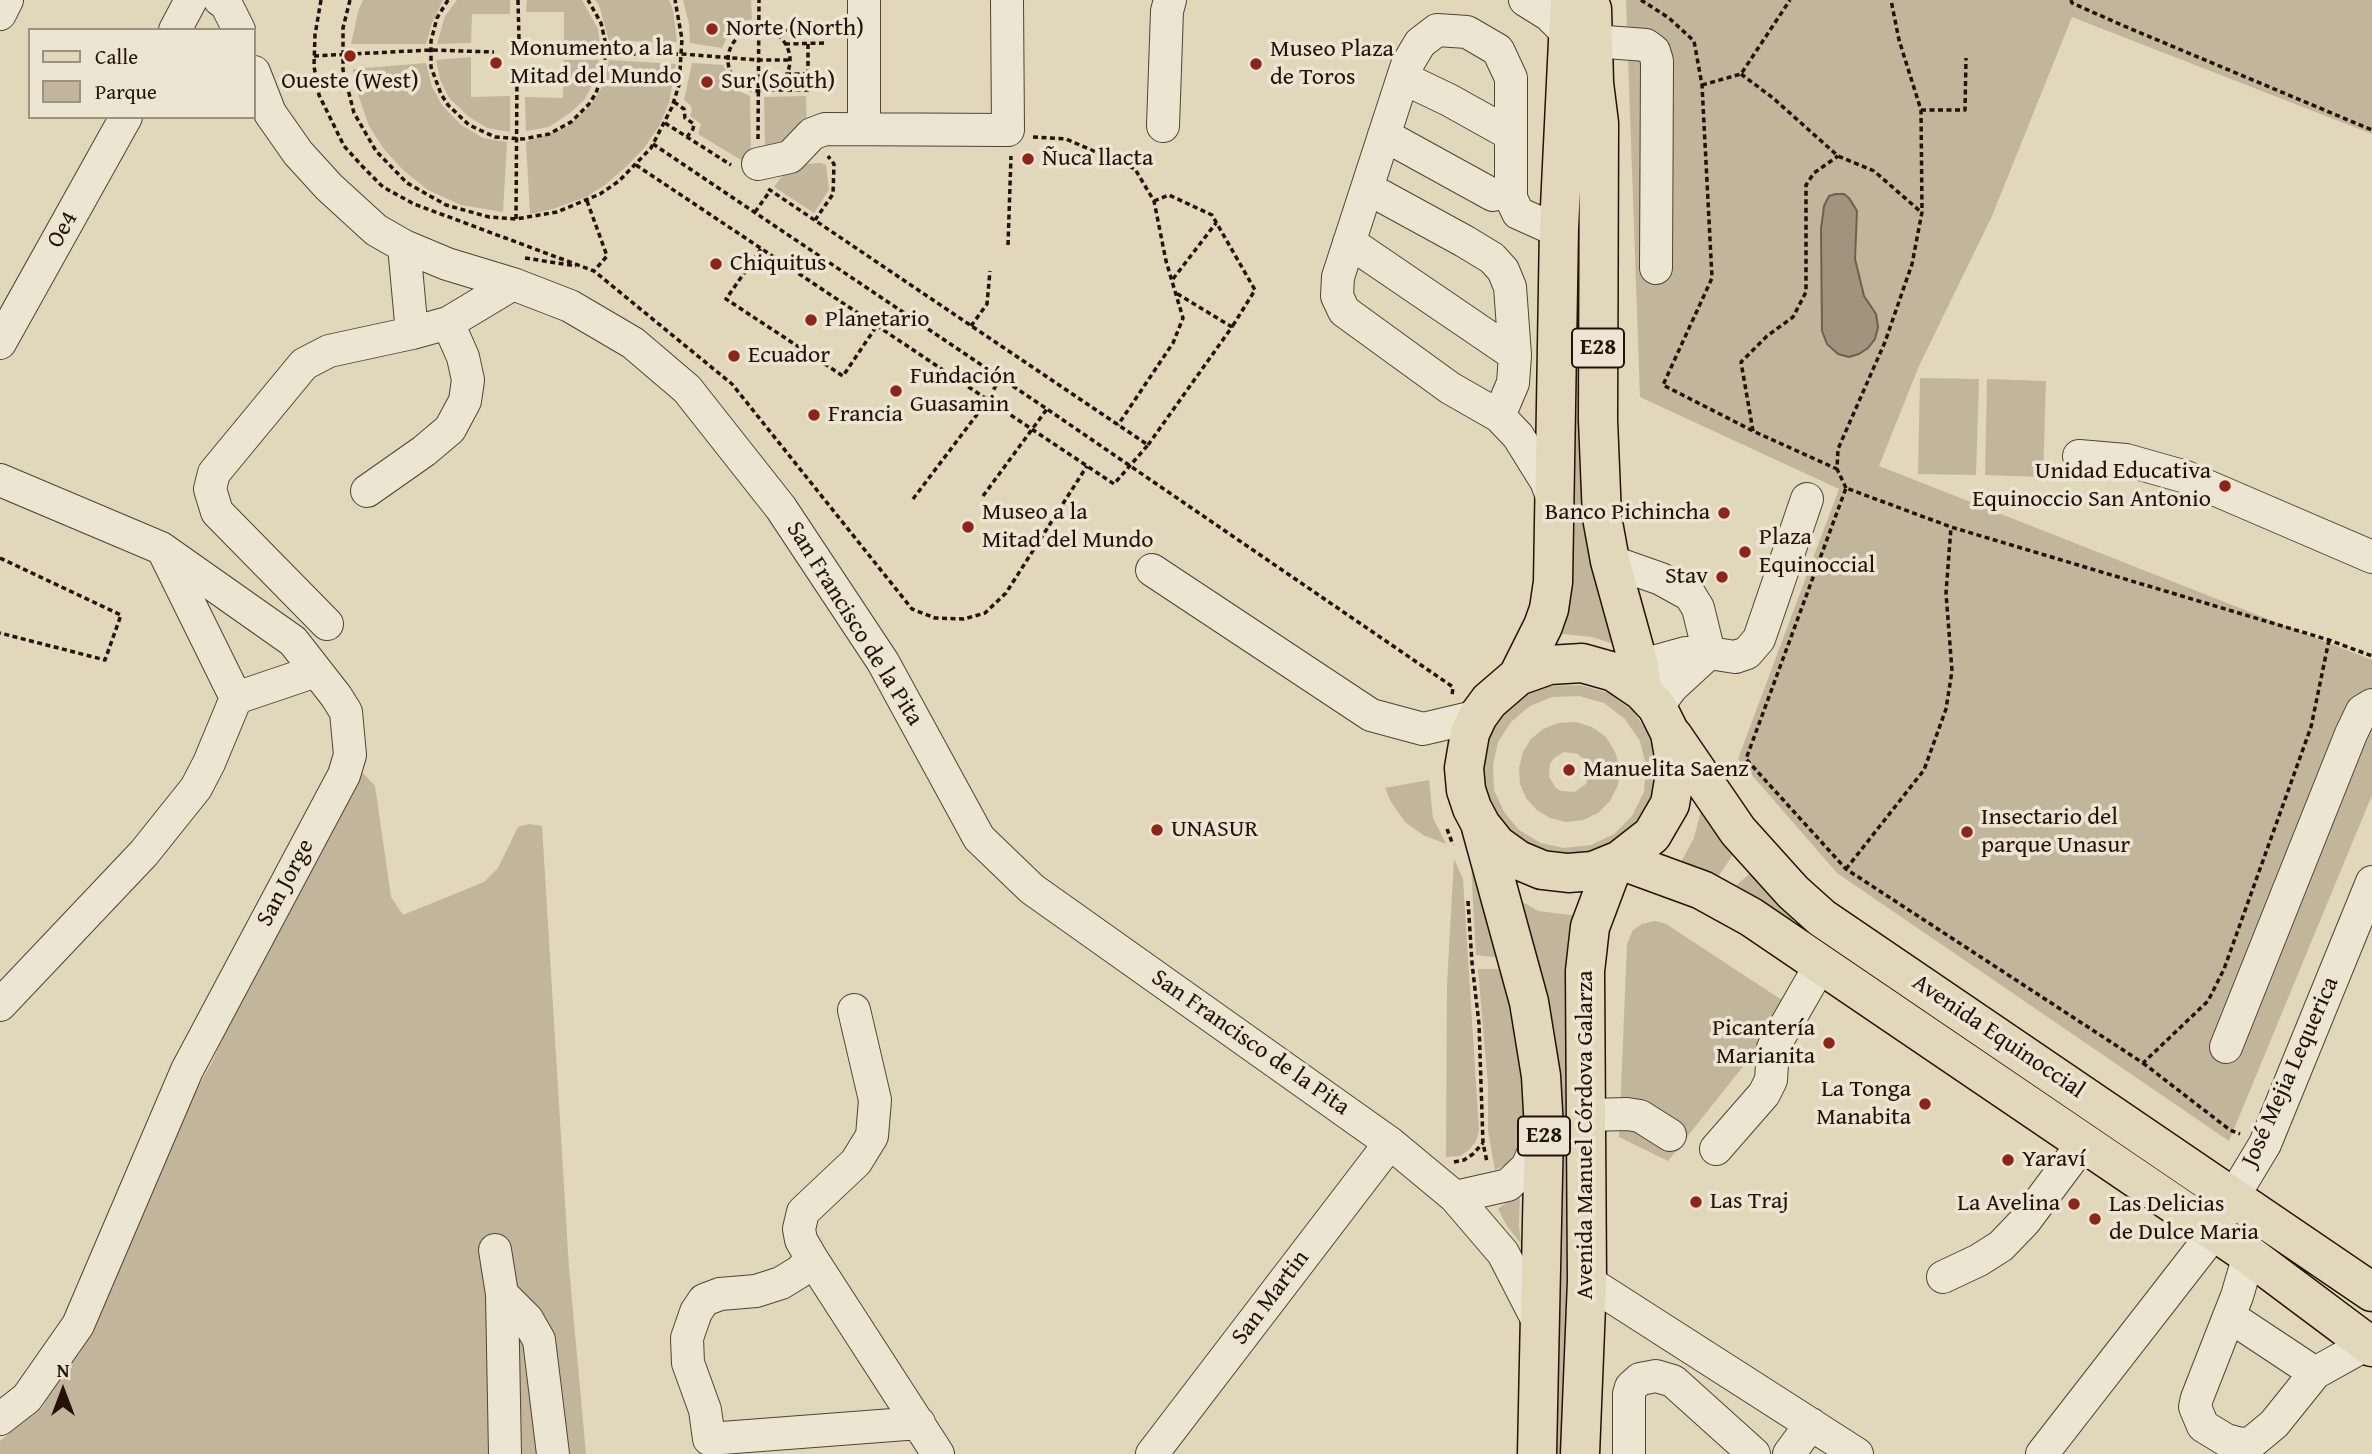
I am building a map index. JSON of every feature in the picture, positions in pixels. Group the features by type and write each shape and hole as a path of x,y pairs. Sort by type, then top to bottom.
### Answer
{"main road":[{"name":"E28","path":"1518,676 1549,609 1554,561 1553,499 1560,241 1577,25 1592,0"},
{"name":"E28","path":"1577,25 1594,83 1599,124 1598,434 1602,517 1610,561 1676,768 1670,804 1652,835 1617,862 1593,871 1567,873 1542,870 1518,860 1497,845 1472,808 1466,790 1464,768 1470,733 1489,701 1518,676 1549,665 1582,663 1614,672 1652,699"},
{"path":"1560,241 1598,255"},
{"name":"Avenida Equinoccial","path":"1652,699 1738,831 1793,892 1822,918 2372,1292"},
{"name":"Avenida Manuel Córdova Galarza","path":"1481,825 1529,1002 1541,1076 1544,1129 1537,1454"},
{"name":"Avenida Equinoccial","path":"1617,862 1702,890 1751,917 2249,1255 2369,1346"},
{"name":"Avenida Manuel Córdova Galarza","path":"1580,1454 1587,1281 1585,971 1590,927 1617,862"}],"street":[{"path":"0,14 7,0"},
{"path":"176,28 191,0"},
{"path":"220,0 226,4 238,28"},
{"path":"864,0 864,129"},
{"path":"758,178 790,157 812,134 825,129 1008,130 1007,0"},
{"path":"1163,126 1167,12 1170,0"},
{"path":"1525,0 1549,15 1646,45 1654,51 1657,61 1656,268"},
{"path":"1553,499 1546,481 1518,436 1499,416 1450,388 1344,311 1337,296 1338,277 1407,65 1420,43 1437,30 1468,32 1498,50 1511,78 1511,198 1518,213 1547,226 1560,241"},
{"name":"San Francisco de la Pita","path":"256,77 270,113 298,153 329,187 376,230 404,246 447,264 513,284 570,306 633,343 687,389 781,508 883,662 979,838 1032,889 1390,1143 1455,1197 1503,1253 1539,1323"},
{"path":"1403,78 1510,134"},
{"name":"Oe4","path":"0,343 125,119"},
{"path":"1384,135 1493,195"},
{"path":"1367,188 1464,241 1492,258 1503,270 1510,287 1515,355 1513,383 1499,416"},
{"path":"1349,242 1515,355"},
{"path":"404,246 412,333"},
{"path":"327,624 218,512 210,489 214,473 304,364 329,351 449,323 513,284"},
{"path":"367,491 450,429 465,401 468,380 463,357 449,323"},
{"path":"2079,456 2126,460 2186,477 2372,557"},
{"name":"San Jorge","path":"0,480 163,550 293,641 345,712 350,755 344,775 187,1070 78,1325 27,1398 0,1419"},
{"path":"1652,699 1686,653 1735,656 1747,653 1759,639 1807,499"},
{"path":"0,1005 144,853 196,788 209,764 236,698 163,550"},
{"path":"1610,561 1661,579 1690,595 1698,608 1709,653"},
{"path":"1152,570 1371,715 1423,729 1478,716"},
{"path":"1652,699 1672,687 1709,653"},
{"path":"236,698 316,671"},
{"path":"2226,1047 2351,734 2362,711 2372,705"},
{"name":"José Mejia Lequerica","path":"2042,1454 2203,1247 2264,1144 2372,883"},
{"path":"1716,1149 1764,1094 1770,1080 1773,1048 1821,964"},
{"path":"855,1010 875,1100 872,1136 856,1162 803,1212 799,1229 801,1240 938,1454"},
{"path":"1587,1115 1640,1116 1670,1135"},
{"path":"1455,1197 1508,1185 1528,1167 1544,1129"},
{"path":"1943,1277 2001,1246 2025,1221 2084,1142"},
{"name":"San Martin","path":"1152,1454 1390,1143"},
{"path":"495,1250 502,1294 505,1454"},
{"path":"2249,1255 2195,1407 2203,1426 2226,1440 2241,1444 2251,1443 2274,1424 2315,1373 2369,1346"},
{"path":"812,1259 799,1272 781,1283 756,1291 720,1294 704,1300 696,1312 688,1338 688,1363 705,1410 709,1447 919,1423"},
{"path":"1587,1281 1857,1454"},
{"path":"502,1294 527,1319 539,1340 553,1454"},
{"path":"2228,1316 2315,1373"},
{"path":"1629,1454 1631,1387 1640,1379 1656,1376 1673,1381 1754,1454"},
{"path":"1789,1454 1811,1424"}],"path":[{"path":"350,0 343,29 342,55 347,91 354,113 376,151 391,168 426,195 446,205 489,217 516,219 557,212 587,201 619,181 651,148 665,123 679,85 682,54 675,0"},
{"path":"448,0 437,18 430,50 435,80 458,116 482,132 516,139 548,134 560,129 580,113 596,93 601,82 606,54 601,23 588,0"},
{"path":"519,0 519,40"},
{"path":"758,91 759,0"},
{"path":"1641,0 1669,18 1694,41 1702,85 1712,278 1663,385 1837,469"},
{"path":"1702,85 1741,74 1790,0"},
{"path":"1891,0 1899,40 1921,110 1922,212 1912,264 1885,342 1838,449 1837,469 1846,488 1951,527 2329,640 2372,656"},
{"path":"2071,0 2072,3 2113,21 2372,130"},
{"path":"780,37 801,20"},
{"path":"768,90 777,86 786,74 790,60 785,44 780,37 759,29 740,35 729,50 727,58 729,68 739,85 758,91 810,90"},
{"path":"786,74 810,74 808,43"},
{"path":"785,44 825,43"},
{"path":"314,56 430,50 494,52"},
{"path":"537,54 682,54 790,60"},
{"path":"1921,110 1965,110 1966,58"},
{"path":"1741,74 1773,98 1838,156 1874,171 1922,212"},
{"path":"516,76 516,219"},
{"path":"674,102 684,109 685,118 694,124 687,137"},
{"path":"665,123 758,178 815,221 1148,445"},
{"path":"1008,130 1030,137 1066,139 1135,169 1154,201 1166,261 1183,318 1173,343 1118,425"},
{"path":"1008,130 1011,139 1008,245"},
{"path":"790,157 829,156 834,164 833,194 815,221"},
{"path":"1754,431 1741,362 1766,336 1793,317 1806,292 1806,185 1814,173 1838,156"},
{"path":"636,165 1114,484 1148,445 1255,290 1212,215 1169,195 1154,201"},
{"path":"755,212 758,178"},
{"path":"587,201 607,257 594,271"},
{"path":"1173,279 1216,223"},
{"path":"761,248 726,299 843,376 877,326"},
{"path":"971,326 987,304 990,271"},
{"path":"1176,293 1232,327"},
{"path":"913,499 988,400 1000,378"},
{"path":"983,496 1046,409"},
{"path":"1846,488 1746,760 1846,869 2143,1063 2232,1131 2264,1144"},
{"path":"1846,869 1924,770 1946,709 1952,671 1946,593 1951,527"},
{"path":"0,558 121,615 105,660 0,632"},
{"path":"2143,1063 2208,1001 2224,969 2311,727 2329,640"}],"green space":[{"path":"363,0 443,0 426,44 351,44"},
{"path":"457,0 510,0 510,14 472,14 471,43 437,44 445,16"},
{"path":"527,0 582,0 598,29 600,44 564,44 564,12 526,12"},
{"path":"595,0 669,0 677,42 609,41 599,5"},
{"path":"683,0 751,0 752,19 736,25 729,32 722,48 690,43"},
{"path":"1626,0 2372,0 2372,134 2072,17 1992,216 1919,366 1879,466 2372,660 2372,795 2229,1141 1837,873 1738,759 1839,489 1640,397"},
{"path":"471,57 471,97 510,96 510,132 487,128 468,116 449,98 440,79 436,60"},
{"path":"564,60 599,60 596,78 585,99 549,127 526,131 525,97 563,98"},
{"path":"609,60 676,64 669,103 659,126 645,147 605,185 586,197 530,214 526,142 567,127 591,105 605,82"},
{"path":"426,63 432,87 442,105 460,124 483,138 507,142 503,212 461,205 428,190 403,170 384,149 369,126 354,83 353,69"},
{"path":"692,63 723,65 734,89 750,96 751,155 746,163 698,134 701,124 690,116 692,110 684,100"},
{"path":"806,96 807,133 792,149 765,148 764,97"},
{"path":"790,165 826,165 829,190 814,213 774,187"},
{"path":"1576,274 1580,388 1593,565 1601,601 1617,645 1592,637 1554,633"},
{"path":"1920,378 1979,379 1976,475 1918,474"},
{"path":"1987,379 2046,381 2043,477 1985,475"},
{"path":"1580,685 1609,693 1633,711 1650,736 1657,765 1654,795 1642,822 1621,843 1564,860 1512,839 1483,792 1481,765 1487,738 1502,714 1524,696 1550,686","holes":["1579,696 1604,703 1625,719 1640,741 1646,766 1644,792 1632,816 1614,834 1591,845 1564,848 1541,843 1519,830 1504,812 1494,790 1493,766 1498,742 1511,722 1530,706 1552,697"]},
{"path":"1576,722 1592,727 1606,737 1620,768 1618,785 1610,801 1598,813 1583,820 1566,822 1550,818 1537,810 1526,798 1520,784 1519,768 1523,752 1531,739 1543,729 1558,723","holes":["1564,752 1578,754 1590,770 1586,784 1575,792 1561,791 1549,777 1550,764"]},
{"path":"356,766 375,786 391,897 403,915 484,882 498,868 518,827 529,824 542,826 569,1268 586,1454 0,1454 0,1441 41,1409 87,1333 176,1128 212,1062 291,890"},
{"path":"1429,780 1433,818 1446,844 1423,835 1405,822 1385,788"},
{"path":"1702,807 1737,849 1717,878 1697,866 1680,864 1694,838"},
{"path":"1454,859 1463,879 1479,1131 1469,1150 1460,1156 1446,1157 1447,985"},
{"path":"1471,865 1491,918 1501,958 1476,955"},
{"path":"1755,869 1799,912 1788,926 1732,889"},
{"path":"1511,895 1538,911 1570,915 1584,913 1567,1454 1547,1454"},
{"path":"1655,921 1666,924 1791,1006 1668,1161 1619,1137 1627,944 1633,930 1642,924"},
{"path":"1478,969 1505,969 1520,1038 1528,1137 1512,1162 1495,1170 1488,1131 1488,1086"},
{"path":"1520,1192 1519,1225 1521,1244 1498,1209"}],"shaded area":[{"path":"1844,194 1849,198 1857,211 1855,259 1864,296 1876,314 1878,327 1875,339 1868,348 1849,357 1838,354 1827,344 1822,331 1821,229 1824,206 1829,196"}],"place":[{"name":"Norte (North)","path":"712,29"},
{"name":"Oueste (West)","path":"350,56"},
{"name":"Monumento a la Mitad del Mundo","path":"496,63"},
{"name":"Museo Plaza de Toros","path":"1256,64"},
{"name":"Sur (South)","path":"707,82"},
{"name":"Ñuca llacta","path":"1028,159"},
{"name":"Chiquitus","path":"716,264"},
{"name":"Planetario","path":"811,320"},
{"name":"Ecuador","path":"734,356"},
{"name":"Fundación Guasamin","path":"896,391"},
{"name":"Francia","path":"814,415"},
{"name":"Unidad Educativa Equinoccio San Antonio","path":"2225,486"},
{"name":"Banco Pichincha","path":"1724,513"},
{"name":"Museo a la Mitad del Mundo","path":"968,527"},
{"name":"Plaza Equinoccial","path":"1745,552"},
{"name":"Stav","path":"1722,577"},
{"name":"Manuelita Saenz","path":"1569,770"},
{"name":"UNASUR","path":"1157,830"},
{"name":"Insectario del parque Unasur","path":"1967,832"},
{"name":"Picantería Marianita","path":"1829,1043"},
{"name":"La Tonga Manabita","path":"1925,1104"},
{"name":"Yaraví","path":"2008,1160"},
{"name":"Las Traj","path":"1696,1202"},
{"name":"La Avelina","path":"2074,1204"},
{"name":"Las Delicias de Dulce Maria","path":"2095,1219"}]}
